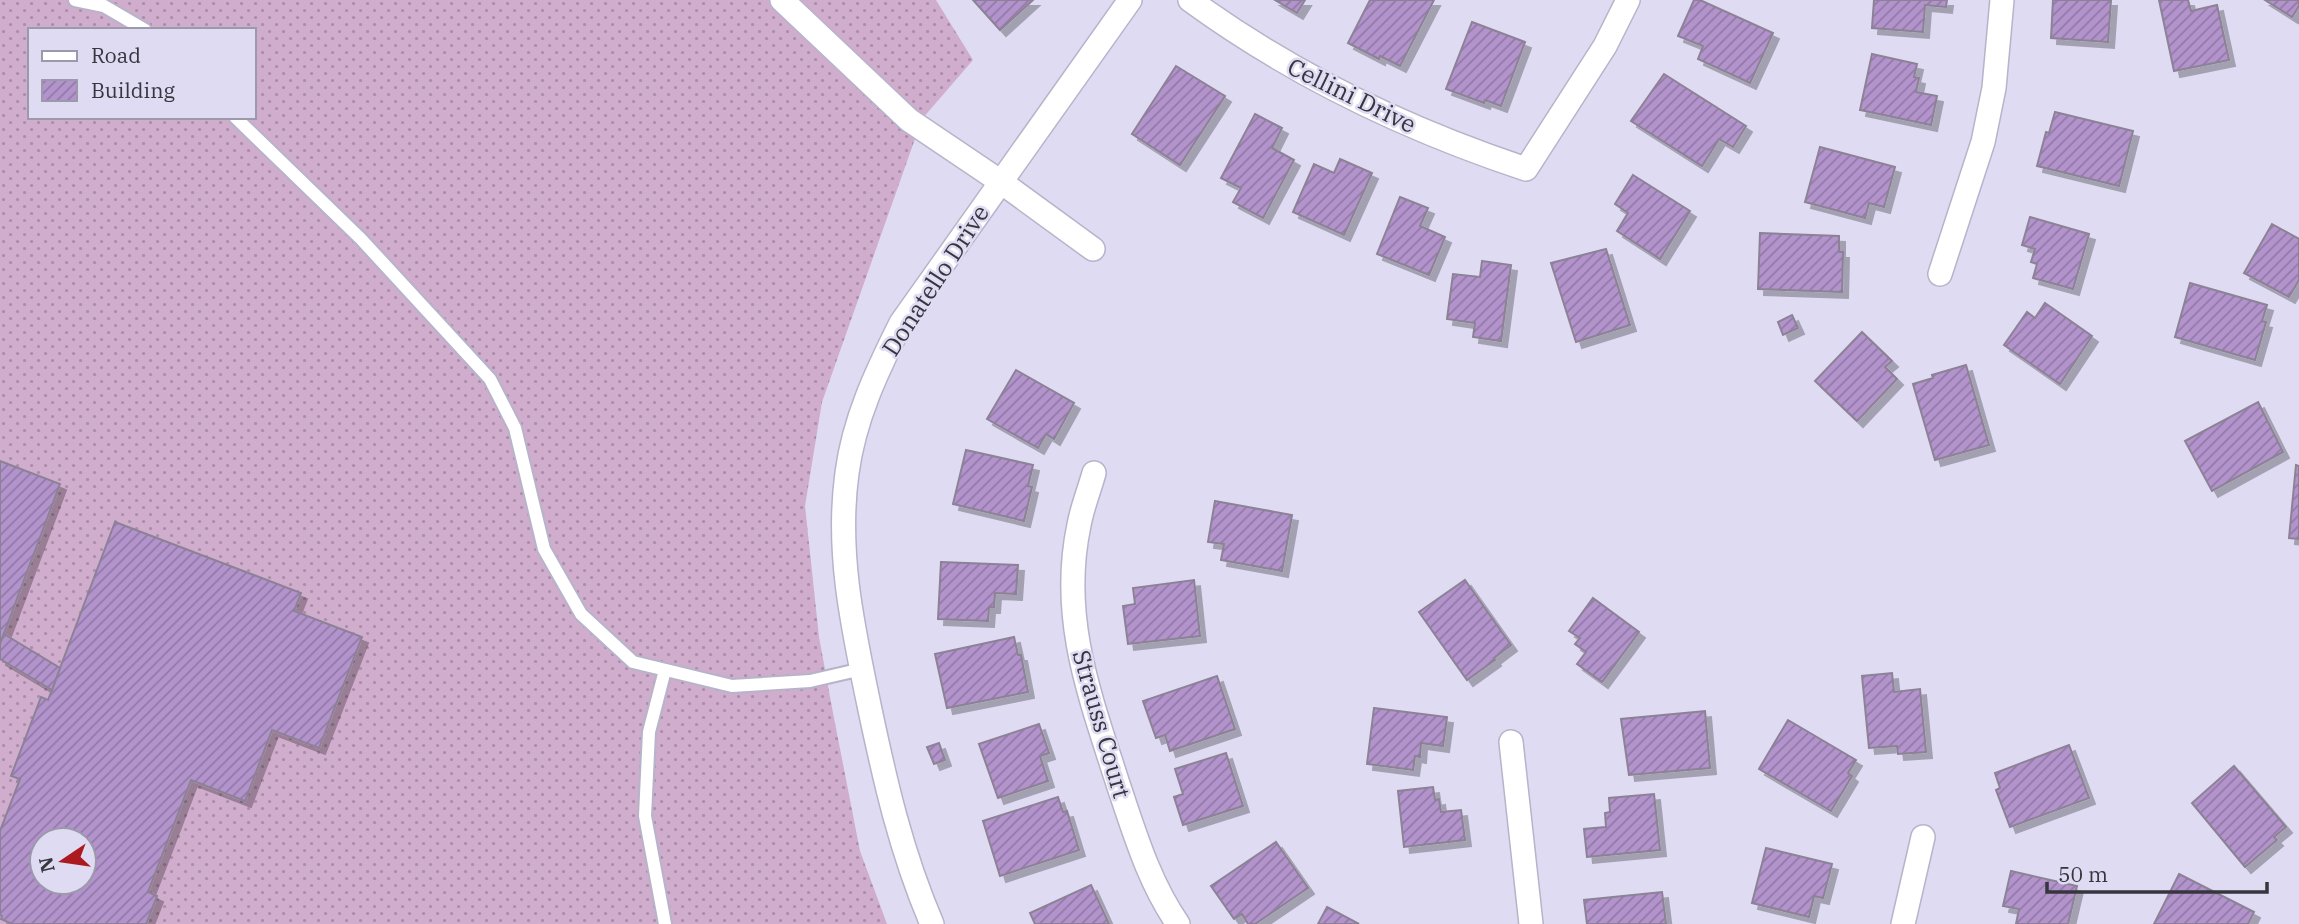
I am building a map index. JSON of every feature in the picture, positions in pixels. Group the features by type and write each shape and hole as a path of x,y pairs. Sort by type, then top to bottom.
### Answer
{"street":[{"path":"782,0 909,120 1001,181 1093,249"},
{"name":"Donatello Drive","path":"932,924 916,887 890,805 862,669 845,578 842,528 847,472 858,422 877,370 901,323 1130,0"},
{"name":"Cellini Drive","path":"1190,0 1225,26 1301,72 1381,114 1526,169 1605,46 1628,0"},
{"path":"1940,274 1983,142 1994,88 2001,0"},
{"name":"Strauss Court","path":"1094,474 1079,526 1073,578 1075,632 1082,671 1143,861 1178,924"},
{"path":"1511,742 1531,924"},
{"path":"1903,924 1923,837"}],"lane":[{"path":"75,0 104,6 142,28"},
{"path":"237,119 361,239 490,379 515,428 544,549 580,614 633,662 732,686 810,681 862,669"},
{"path":"664,670 649,732 645,816 665,924"}],"shaded area":[{"path":"0,0 936,0 973,60 922,119 822,402 805,506 819,637 860,851 887,924 0,924"}],"building":[{"path":"973,0 1033,0 1000,30"},
{"path":"1275,0 1305,0 1297,13"},
{"path":"1370,0 1434,0 1400,66 1348,43"},
{"path":"1694,0 1700,0 1773,33 1750,83 1698,59 1703,46 1678,36"},
{"path":"1874,0 1947,0 1946,7 1925,5 1923,32 1872,28"},
{"path":"2053,0 2111,0 2108,42 2051,38"},
{"path":"2159,0 2188,0 2191,11 2217,5 2229,60 2174,71"},
{"path":"2265,0 2299,0 2299,6 2292,17"},
{"path":"1472,22 1525,42 1501,106 1485,100 1484,103 1446,89"},
{"path":"1872,54 1917,64 1914,77 1919,78 1916,92 1937,96 1931,125 1860,110"},
{"path":"1176,66 1225,96 1180,165 1132,134"},
{"path":"1664,74 1746,126 1733,147 1719,139 1702,166 1631,121"},
{"path":"2055,112 2133,131 2119,186 2037,166 2046,132 2049,133"},
{"path":"1255,114 1282,128 1272,148 1294,160 1263,218 1233,202 1241,188 1221,178"},
{"path":"1820,147 1895,167 1884,207 1869,203 1865,218 1805,202"},
{"path":"1340,159 1372,173 1344,235 1293,212 1314,164 1334,173"},
{"path":"1633,175 1690,211 1660,259 1617,231 1628,213 1615,204"},
{"path":"1400,197 1428,208 1420,226 1445,237 1429,275 1377,254"},
{"path":"2030,217 2089,234 2073,289 2033,278 2037,264 2031,262 2035,249 2022,245"},
{"path":"2272,224 2299,239 2299,280 2289,297 2244,273"},
{"path":"1760,233 1839,236 1839,252 1843,252 1842,292 1758,289"},
{"path":"1606,249 1630,325 1576,342 1551,263"},
{"path":"1482,261 1511,265 1501,341 1473,337 1475,323 1447,319 1453,274 1480,277"},
{"path":"2190,283 2267,305 2262,321 2266,322 2255,360 2175,337"},
{"path":"2045,303 2092,336 2060,384 2004,345 2027,312 2035,318"},
{"path":"1792,315 1798,328 1783,335 1778,322"},
{"path":"1862,332 1892,361 1885,367 1897,379 1857,421 1815,381"},
{"path":"1966,365 1989,445 1935,460 1913,384"},
{"path":"1016,370 1074,403 1054,439 1046,434 1038,448 987,419"},
{"path":"2258,402 2283,452 2212,491 2185,441"},
{"path":"966,450 1033,465 1028,486 1032,487 1024,521 953,504"},
{"path":"0,461 60,484 0,644"},
{"path":"2296,465 2299,466 2299,539 2289,538"},
{"path":"1215,501 1292,515 1282,571 1221,560 1224,544 1208,542"},
{"path":"115,522 301,593 294,611 362,637 319,748 272,730 245,801 191,780 148,892 157,896 146,924 12,924 1,919 0,831 20,779 11,776 41,697 48,700"},
{"path":"941,562 1018,565 1016,594 995,593 994,607 989,607 988,621 938,619"},
{"path":"1194,580 1200,636 1128,644 1123,606 1135,604 1133,588"},
{"path":"1465,580 1511,645 1467,680 1419,612"},
{"path":"1593,598 1639,632 1602,682 1577,664 1586,652 1575,644 1580,638 1569,631"},
{"path":"4,634 60,668 52,690 0,659 0,644"},
{"path":"1014,637 1018,655 1021,655 1028,692 947,708 935,654"},
{"path":"1892,673 1894,692 1920,689 1926,752 1898,754 1897,746 1869,748 1862,676"},
{"path":"1217,676 1235,729 1170,751 1165,735 1156,738 1143,701"},
{"path":"1374,708 1447,717 1443,746 1421,743 1420,757 1415,756 1413,770 1367,764"},
{"path":"1705,711 1710,768 1629,775 1621,719"},
{"path":"1788,720 1856,760 1848,773 1852,776 1831,811 1759,769"},
{"path":"1039,724 1049,753 1040,756 1048,781 998,798 979,744"},
{"path":"939,743 945,760 934,764 927,747"},
{"path":"2069,745 2089,798 2010,827 1996,790 2000,788 1995,773"},
{"path":"1226,753 1243,806 1183,825 1174,797 1183,794 1175,769"},
{"path":"2234,766 2286,827 2274,837 2277,840 2245,867 2192,803"},
{"path":"1433,787 1441,812 1461,810 1465,840 1404,847 1398,791"},
{"path":"1654,794 1660,850 1587,857 1584,829 1606,827 1605,813 1610,812 1609,798"},
{"path":"1058,797 1063,812 1067,811 1079,850 1000,876 983,821"},
{"path":"1276,842 1308,888 1255,924 1248,924 1242,914 1234,919 1211,886"},
{"path":"1766,848 1832,864 1823,898 1814,896 1809,917 1752,903"},
{"path":"2011,871 2077,886 2068,924 2016,924 2019,909 2003,906"},
{"path":"2179,874 2254,912 2248,924 2154,924"},
{"path":"1091,885 1109,924 1035,924 1030,913"},
{"path":"1662,892 1666,924 1587,924 1584,900"},
{"path":"1327,907 1359,924 1318,924"}]}
